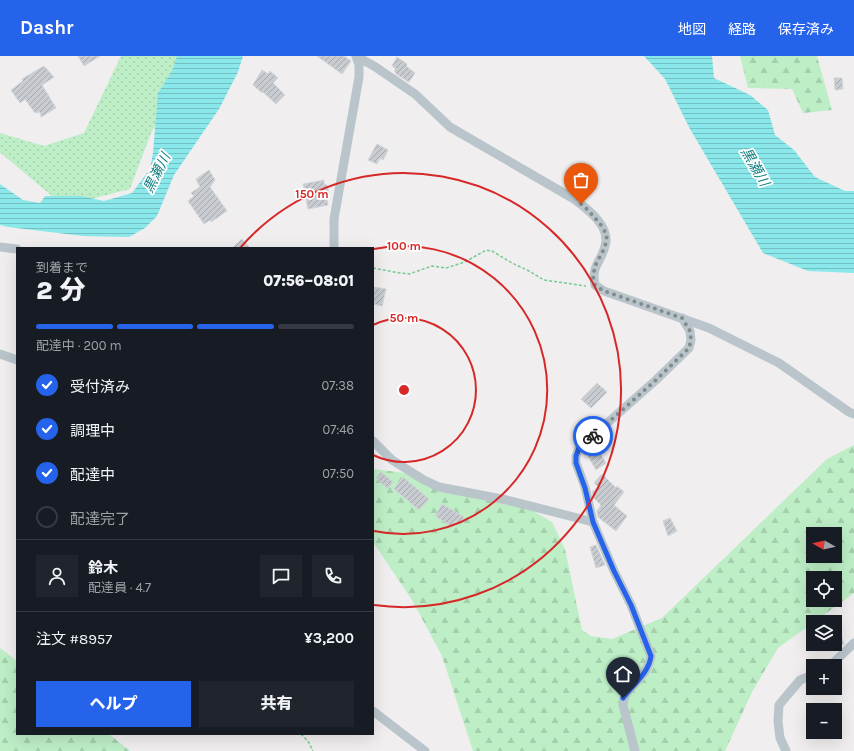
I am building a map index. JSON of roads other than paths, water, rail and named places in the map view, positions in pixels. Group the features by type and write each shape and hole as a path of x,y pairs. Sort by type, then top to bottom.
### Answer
{"street":[{"path":"334,247 334,219 359,77 359,66 356,56"},
{"path":"356,56 416,94 450,127 574,199 588,210 601,225 607,235 605,247 595,266 593,277 595,285 604,291 709,328 779,363 854,414"},
{"path":"0,247 16,249"},
{"path":"635,751 623,705 623,698 645,672 650,664 651,656 631,605 614,571 593,522 585,488 576,463 576,456 579,448 656,380 689,348 691,340 690,331 682,318"},
{"path":"0,354 16,360"},
{"path":"374,442 392,460 424,480 439,487 507,500 593,522"},
{"path":"837,659 854,643"},
{"path":"786,751 780,738 778,721 779,705 800,680 806,678"},
{"path":"374,712 425,751"}],"water":[{"name":"黒瀬川","path":"177,56 243,56 238,72 219,109 174,175 157,216 145,228 129,237 83,236 0,225 0,184 23,200 40,203 45,196 81,196 104,201 132,193 150,169 153,153 158,93 172,71"},
{"name":"黒瀬川","path":"644,56 712,56 714,78 750,95 768,110 775,135 794,150 815,177 845,191 854,191 854,273 808,271 763,253 690,129 665,79"}]}
